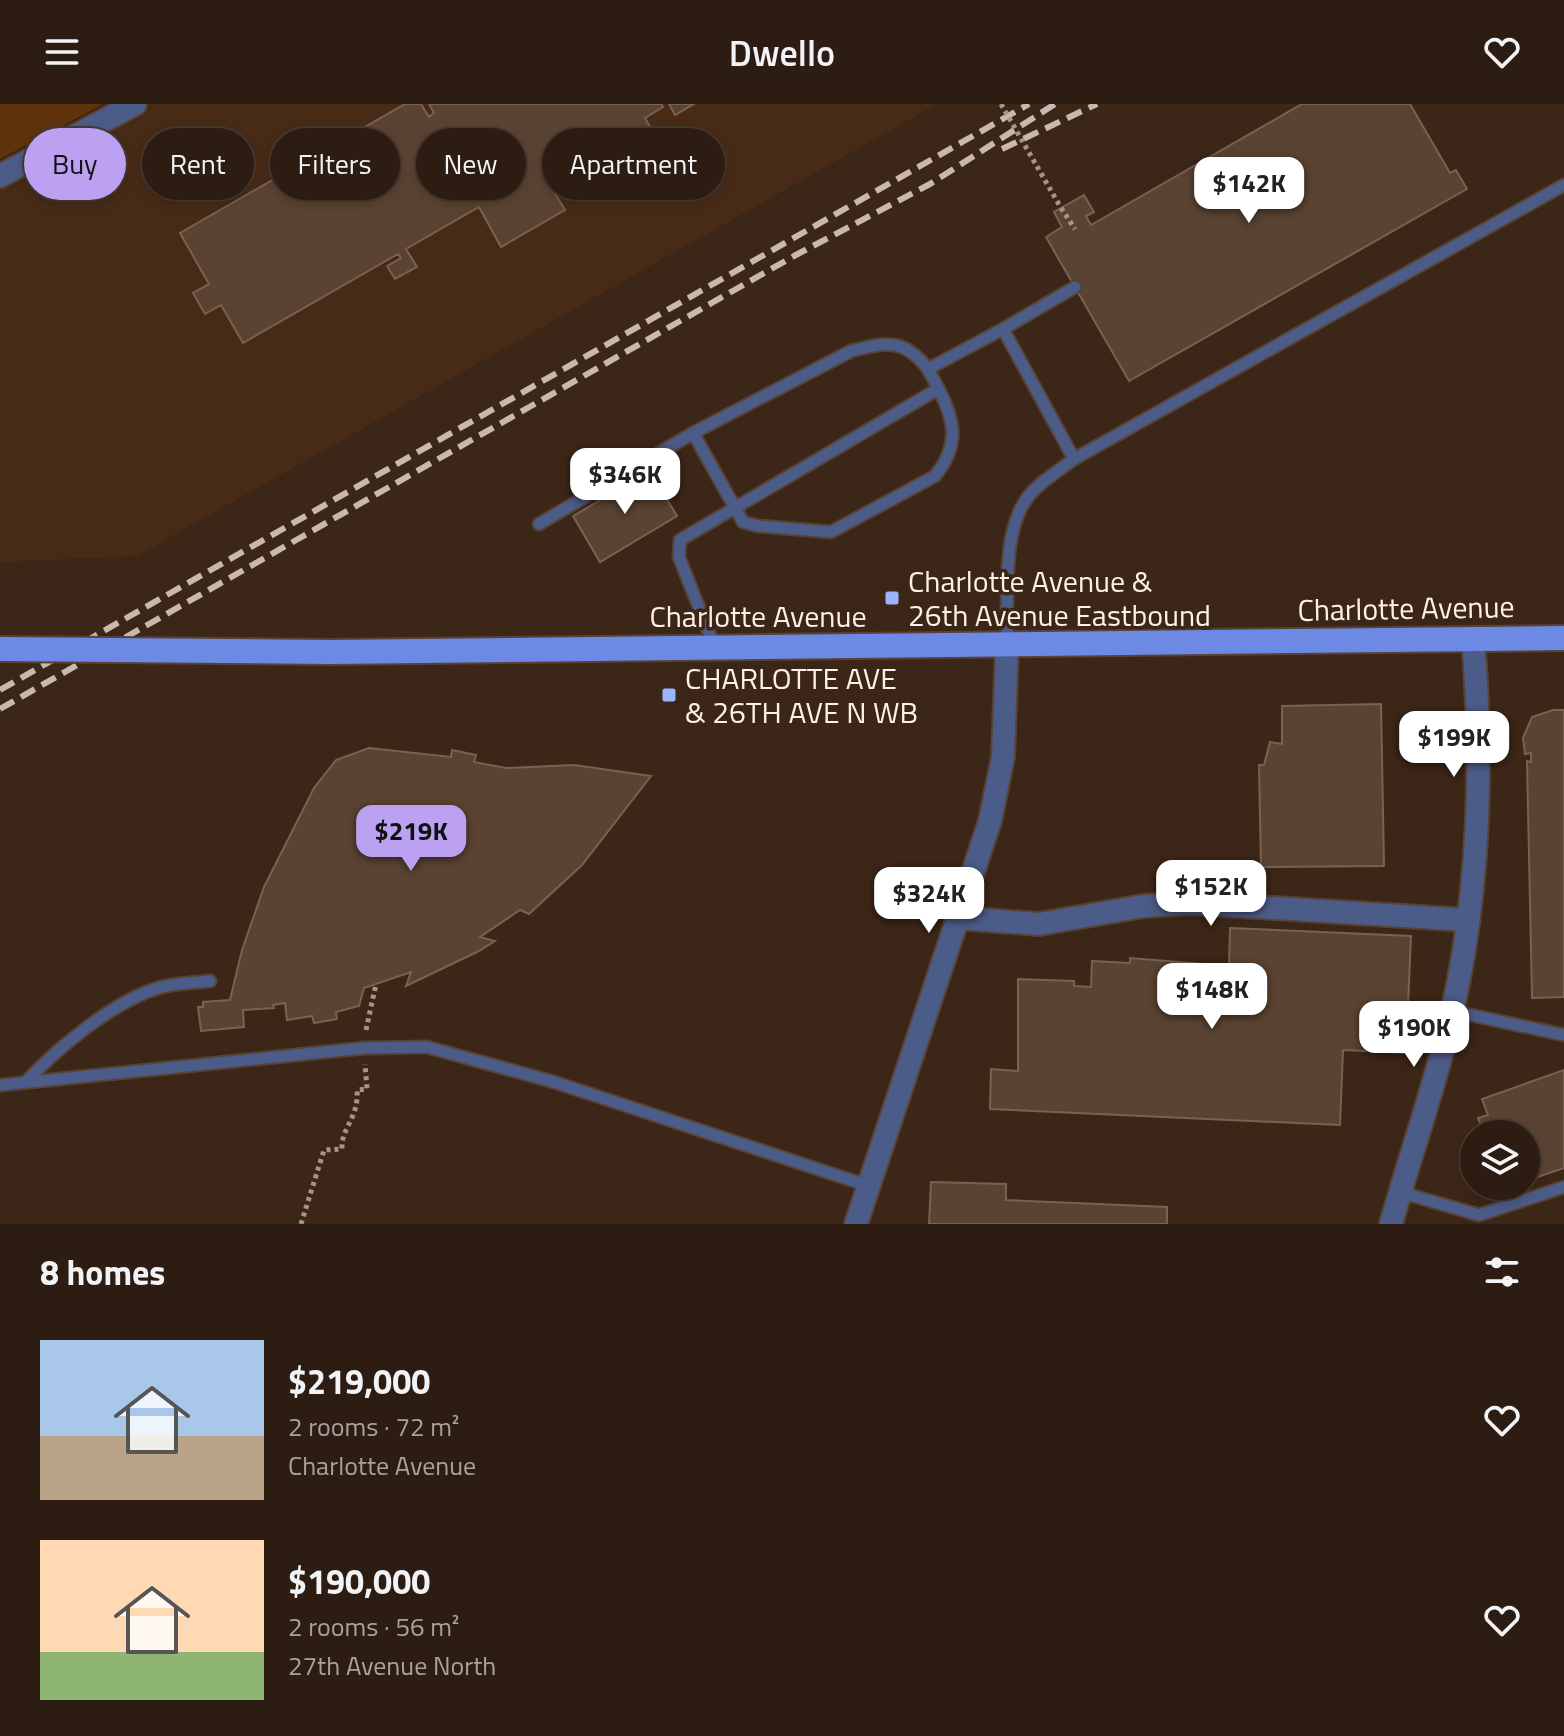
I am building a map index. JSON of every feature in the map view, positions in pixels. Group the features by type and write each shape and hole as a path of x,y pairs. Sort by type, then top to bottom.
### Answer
{"main road":[{"name":"Charlotte Avenue","path":"0,649 331,652 1564,638"}],"street":[{"path":"0,176 135,104"},
{"path":"1391,1224 1452,1011 1468,920 1477,823 1477,693 1473,639"},
{"path":"856,1224 987,832 1000,777 1007,646"},
{"path":"958,918 1039,924 1144,906 1191,903 1468,920"}],"lane":[{"path":"1007,646 1010,553 1015,522 1033,491 1074,459 1564,185"},
{"path":"928,369 1075,287"},
{"path":"1003,329 1074,459"},
{"path":"539,524 693,433 851,351 871,346 903,345 916,354 938,389 953,427 954,446 935,476 831,532 743,522 693,433"},
{"path":"715,649 677,548 686,533 938,389"},
{"path":"26,1082 60,1047 140,994 159,988 210,981"},
{"path":"1452,1011 1564,1035"},
{"path":"0,1085 364,1048 427,1047 486,1062 869,1186"},
{"path":"1400,1192 1479,1215 1564,1187"}],"path":[{"path":"1001,104 1075,229"},
{"path":"301,1224 324,1150 342,1149 342,1141 358,1109 357,1090 367,1089 364,1048 376,984"}],"shaded area":[{"path":"0,104 103,104 58,128 24,128 24,146 0,159"},
{"path":"135,104 937,104 137,556 0,562 0,176 24,163 24,200 126,200 126,128 90,128"}],"building":[{"path":"405,104 421,104 429,117 434,113 429,104 661,104 663,107 645,118 651,128 542,128 542,200 559,200 565,210 501,247 479,207 406,249 417,267 395,279 387,266 401,258 398,254 243,343 221,305 205,314 193,293 209,284 180,233 238,200 254,200 254,191 270,181 270,200 400,200 400,128 363,128"},
{"path":"669,104 694,104 675,115"},
{"path":"1302,104 1410,104 1450,173 1456,170 1467,189 1129,381 1046,237 1062,227 1054,212 1084,195 1094,212 1086,216 1091,225"},
{"path":"650,471 677,516 600,562 573,516"},
{"path":"1381,704 1384,866 1261,867 1259,765 1264,765 1270,742 1282,744 1282,706"},
{"path":"1564,710 1564,997 1532,998 1527,761 1531,762 1531,753 1525,754 1523,738 1532,717"},
{"path":"369,748 451,757 452,750 476,755 474,762 506,768 574,765 651,776 582,865 529,914 520,910 480,937 495,941 477,952 406,986 411,972 364,988 359,1006 336,1012 337,1019 314,1023 312,1016 287,1020 285,1003 273,1005 274,1008 243,1010 244,1027 201,1031 198,1007 203,1007 203,1002 230,1000 242,950 264,887 314,788 336,760"},
{"path":"1230,928 1411,936 1406,1053 1343,1050 1340,1125 990,1109 991,1069 1018,1071 1018,979 1074,981 1074,986 1091,987 1092,961 1130,963 1130,958 1229,966"},
{"path":"1564,1070 1564,1168 1540,1176 1540,1120 1479,1120 1488,1115 1482,1099"},
{"path":"931,1182 1006,1184 1006,1200 1167,1207 1167,1224 929,1224"}],"railway":[{"path":"0,690 1029,104"},
{"path":"0,709 794,256 930,184 1055,104"},
{"path":"1002,149 1097,104"}],"place":[{"name":"Charlotte Avenue & 26th Avenue Eastbound","path":"892,598"},
{"name":"CHARLOTTE AVE & 26TH AVE N WB","path":"669,695"}]}
